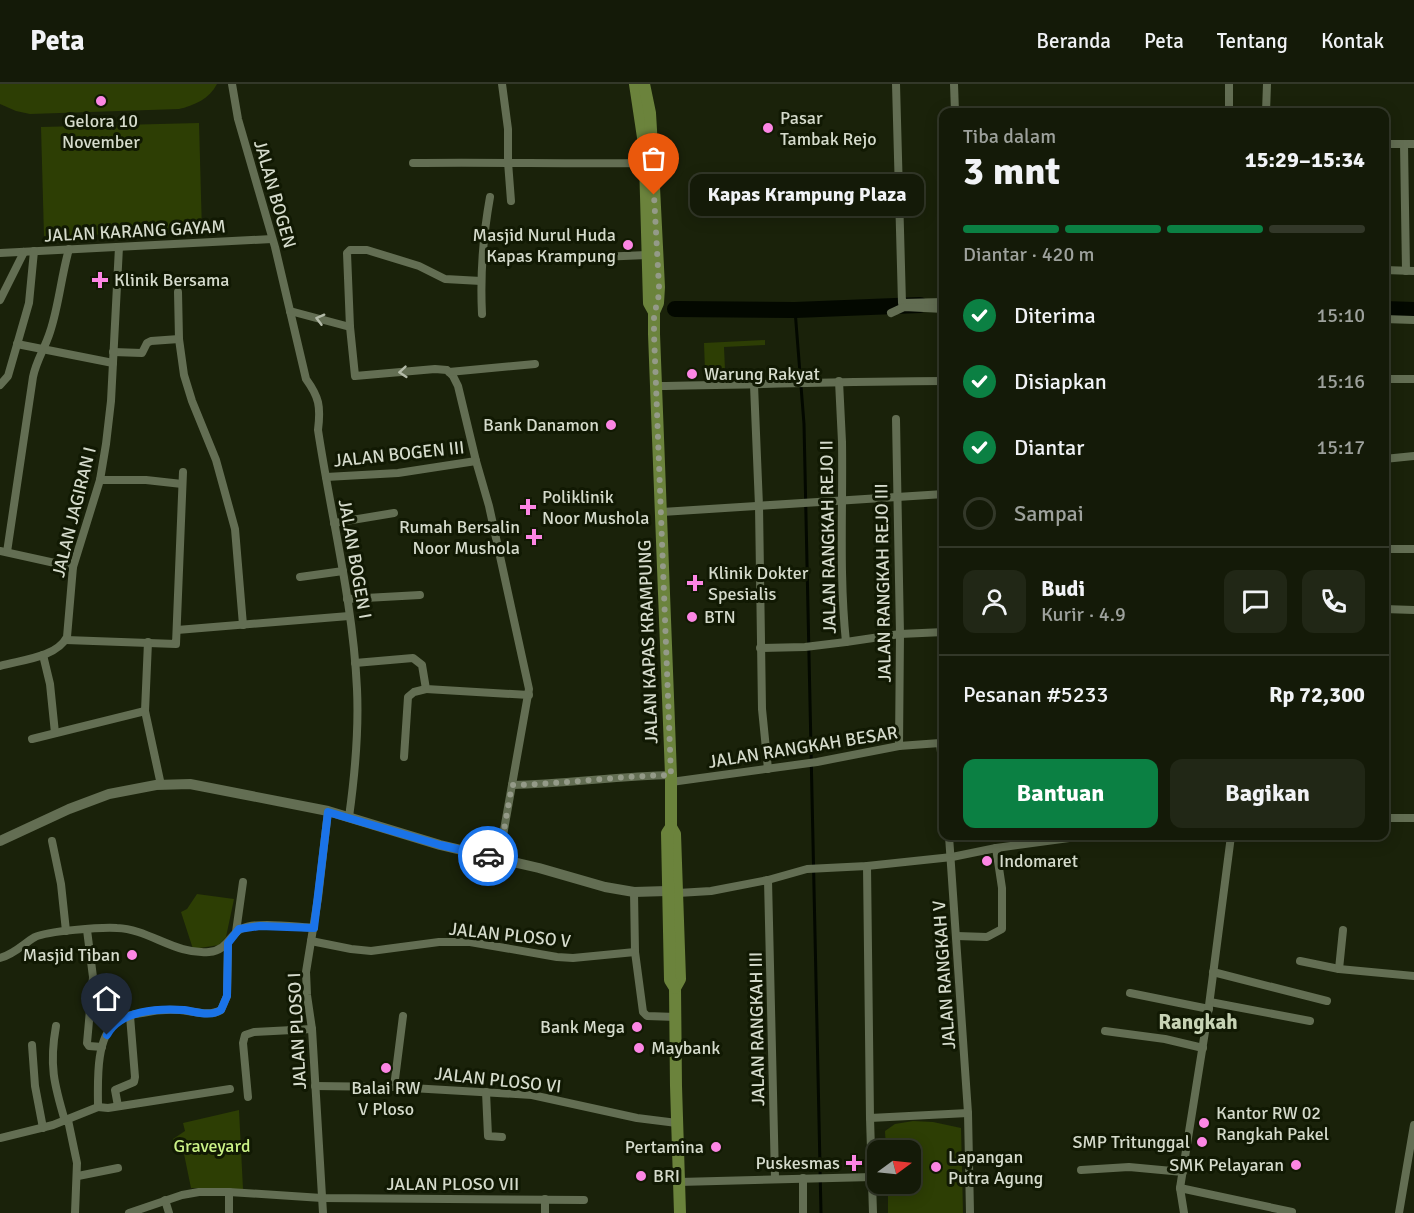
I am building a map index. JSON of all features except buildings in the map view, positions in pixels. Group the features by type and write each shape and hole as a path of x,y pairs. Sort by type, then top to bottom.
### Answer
{"main road":[{"name":"JALAN KAPAS KRAMPUNG","path":"635,84 645,163 649,303 654,312"},
{"name":"JALAN KAPAS KRAMPUNG","path":"644,84 650,113 659,287 658,303 654,312 671,779 671,827 667,833 672,892 670,980 675,988 680,1213"}],"street":[{"name":"JALAN BOGEN","path":"232,84 238,119 290,311"},
{"path":"502,84 508,129 511,201"},
{"path":"896,84 902,303 939,302"},
{"path":"954,84 955,108"},
{"path":"1229,84 1229,108"},
{"path":"1266,108 1267,84"},
{"path":"1389,144 1414,144"},
{"path":"1389,270 1410,271 1404,144"},
{"path":"413,163 508,162 588,165 645,163"},
{"path":"482,314 481,281 485,217 490,197"},
{"name":"JALAN KARANG GAYAM","path":"0,254 272,239"},
{"name":"JALAN JAGIRAN I","path":"66,640 73,567 100,480 106,444 119,247"},
{"path":"69,249 50,332 37,361 33,377 4,552 73,567"},
{"path":"481,281 446,279 419,266 367,250 348,251 347,275 355,376 435,369 444,369 449,372 458,386 489,506 526,671 529,695 499,858"},
{"path":"0,384 8,376 32,290 34,251"},
{"path":"0,300 24,252"},
{"path":"600,257 647,255"},
{"path":"178,292 178,339 189,390 215,456 233,516 243,625"},
{"path":"891,313 904,307 939,309"},
{"path":"290,311 350,327"},
{"name":"JALAN BOGEN I","path":"290,311 306,379 314,388 319,400 318,430 343,571 355,663 358,722 356,768 349,817"},
{"path":"1389,319 1414,320"},
{"path":"113,352 141,353 145,351 147,343 151,340 178,339"},
{"path":"17,344 113,363"},
{"path":"449,372 535,364"},
{"path":"1389,378 1414,379"},
{"path":"656,386 754,385 814,381 939,381"},
{"name":"JALAN RANGKAH REJO II","path":"760,648 810,647 846,642 843,611 839,381"},
{"path":"754,385 759,506 762,709 768,769"},
{"name":"JALAN RANGKAH REJO III","path":"896,419 900,634 899,746"},
{"path":"1389,458 1414,456"},
{"name":"JALAN BOGEN III","path":"326,477 398,473 476,462"},
{"path":"0,666 43,655 66,640 176,644 183,472"},
{"path":"100,480 146,480 182,484"},
{"path":"662,512 939,494"},
{"path":"334,523 394,513"},
{"path":"1389,549 1414,549"},
{"path":"300,577 343,571"},
{"path":"347,599 420,595"},
{"path":"1389,609 1414,610"},
{"path":"177,630 349,616"},
{"path":"846,642 900,634 939,632"},
{"path":"148,642 145,711 161,785"},
{"path":"43,655 50,685 55,733"},
{"path":"355,663 402,657 416,659 422,665 426,689"},
{"path":"404,757 408,697 414,692 426,689 529,695"},
{"path":"32,740 145,711"},
{"name":"JALAN RANGKAH BESAR","path":"512,785 542,785 634,775 671,779 768,769 899,746 939,742"},
{"path":"0,841 98,797 128,789 190,784 349,817 440,845 499,858 592,884 634,891 711,891 817,868 867,866 952,857 1055,840"},
{"name":"JALAN PLOSO I","path":"323,1213 312,1029 306,972 314,928 328,812"},
{"path":"1389,818 1414,818"},
{"name":"JALAN RANGKAH V","path":"950,840 968,1113 970,1213"},
{"path":"1184,1213 1180,1188 1203,1048 1230,840"},
{"path":"52,841 62,884 66,931"},
{"path":"957,936 987,937 1002,929 1002,888 996,848"},
{"path":"867,866 871,1140"},
{"name":"JALAN RANGKAH III","path":"768,880 775,1178"},
{"path":"236,932 243,882"},
{"path":"634,891 635,952 644,1014 676,1017"},
{"path":"0,958 11,954 36,936 66,931 124,929 180,949 198,952 213,951 228,943 236,932 244,928 260,926 314,928"},
{"path":"87,930 93,977 87,1042 89,1046 102,1047"},
{"path":"1339,969 1343,930"},
{"name":"JALAN PLOSO V","path":"311,941 372,951 422,944 463,942 573,958 635,952"},
{"path":"98,1107 99,1060 102,1047 114,1024 130,1016 159,1010 182,1010 207,1014 221,1010 227,996 228,943"},
{"path":"1300,961 1339,969 1414,976"},
{"path":"1214,972 1327,1000"},
{"path":"1130,993 1310,1021"},
{"path":"118,1106 115,1090 134,1082 135,1077 130,1016"},
{"path":"394,1087 403,1016"},
{"path":"56,1026 52,1051 52,1072 77,1155 75,1213"},
{"path":"248,1096 243,1044 246,1035 254,1032 312,1029"},
{"path":"1105,1031 1203,1048"},
{"path":"33,1045 35,1086 43,1128"},
{"name":"JALAN PLOSO VI","path":"315,1086 394,1087 543,1097 638,1118 677,1123"},
{"path":"0,1138 43,1128 98,1107 230,1089"},
{"path":"486,1092 488,1136 502,1137"},
{"path":"870,1118 968,1113"},
{"path":"1399,1213 1414,1125"},
{"path":"1081,1170 1129,1167 1183,1172"},
{"path":"78,1176 118,1168"},
{"path":"679,1182 867,1177"},
{"path":"803,1178 803,1213"},
{"path":"1180,1188 1292,1212"},
{"path":"229,1192 229,1213"},
{"name":"JALAN PLOSO VII","path":"129,1213 190,1193 229,1192 322,1198 584,1200"},
{"path":"873,1194 873,1213"},
{"path":"545,1199 545,1213"},
{"path":"165,1200 169,1213"}],"green space":[{"name":"Gelora 10 November","path":"0,84 217,84 201,101 179,109 30,114 0,104"},
{"path":"199,123 202,232 44,236 41,127"},
{"path":"765,340 765,345 724,347 725,370 705,371 704,343"},
{"path":"197,894 234,899 226,937 219,945 193,949 181,912 187,909"},
{"name":"Graveyard","path":"239,1110 243,1189 191,1188 183,1149 178,1150 173,1139 185,1131 183,1123"},
{"name":"Lapangan Putra Agung","path":"913,1121 933,1122 961,1128 963,1213 888,1213 888,1194 921,1194 921,1140 885,1140 885,1131 895,1124"}],"waterway":[{"path":"675,309 795,310 920,305"},
{"path":"1389,309 1414,310"},
{"path":"795,310 804,424 821,1213"}],"way so far":[{"path":"488,856 499,858 512,785 542,785 634,775 671,775 654,334 654,312 658,303 659,287 654,195"}],"place":[{"name":"Gelora 10 November","path":"101,101"},
{"name":"Pasar Tambak Rejo","path":"768,128"},
{"name":"Kapas Krampung Plaza","path":"654,195"},
{"name":"Masjid Nurul Huda Kapas Krampung","path":"628,245"},
{"name":"Klinik Bersama","path":"100,280"},
{"name":"Warung Rakyat","path":"692,374"},
{"name":"Bank Danamon","path":"611,425"},
{"name":"Poliklinik Noor Mushola","path":"528,507"},
{"name":"Rumah Bersalin Noor Mushola","path":"534,537"},
{"name":"Klinik Dokter Spesialis","path":"695,583"},
{"name":"BTN","path":"692,617"},
{"name":"Indomaret","path":"987,861"},
{"name":"Masjid Tiban","path":"132,955"},
{"name":"Bank Mega","path":"637,1027"},
{"name":"Maybank","path":"639,1048"},
{"name":"Balai RW V Ploso","path":"386,1068"},
{"name":"Kantor RW 02 Rangkah Pakel","path":"1204,1123"},
{"name":"SMP Tritunggal","path":"1202,1142"},
{"name":"Pertamina","path":"716,1147"},
{"name":"Puskesmas","path":"854,1163"},
{"name":"SMK Pelayaran","path":"1296,1165"},
{"name":"Lapangan Putra Agung","path":"936,1167"},
{"name":"BRI","path":"641,1176"}],"district":[{"name":"Rangkah","path":"1198,1022"}],"route":[{"path":"107,1035 116,1022 140,1013 175,1010 212,1014 221,1010 227,996 228,943 239,929 260,926 314,928 328,812 440,845 488,856"}]}
